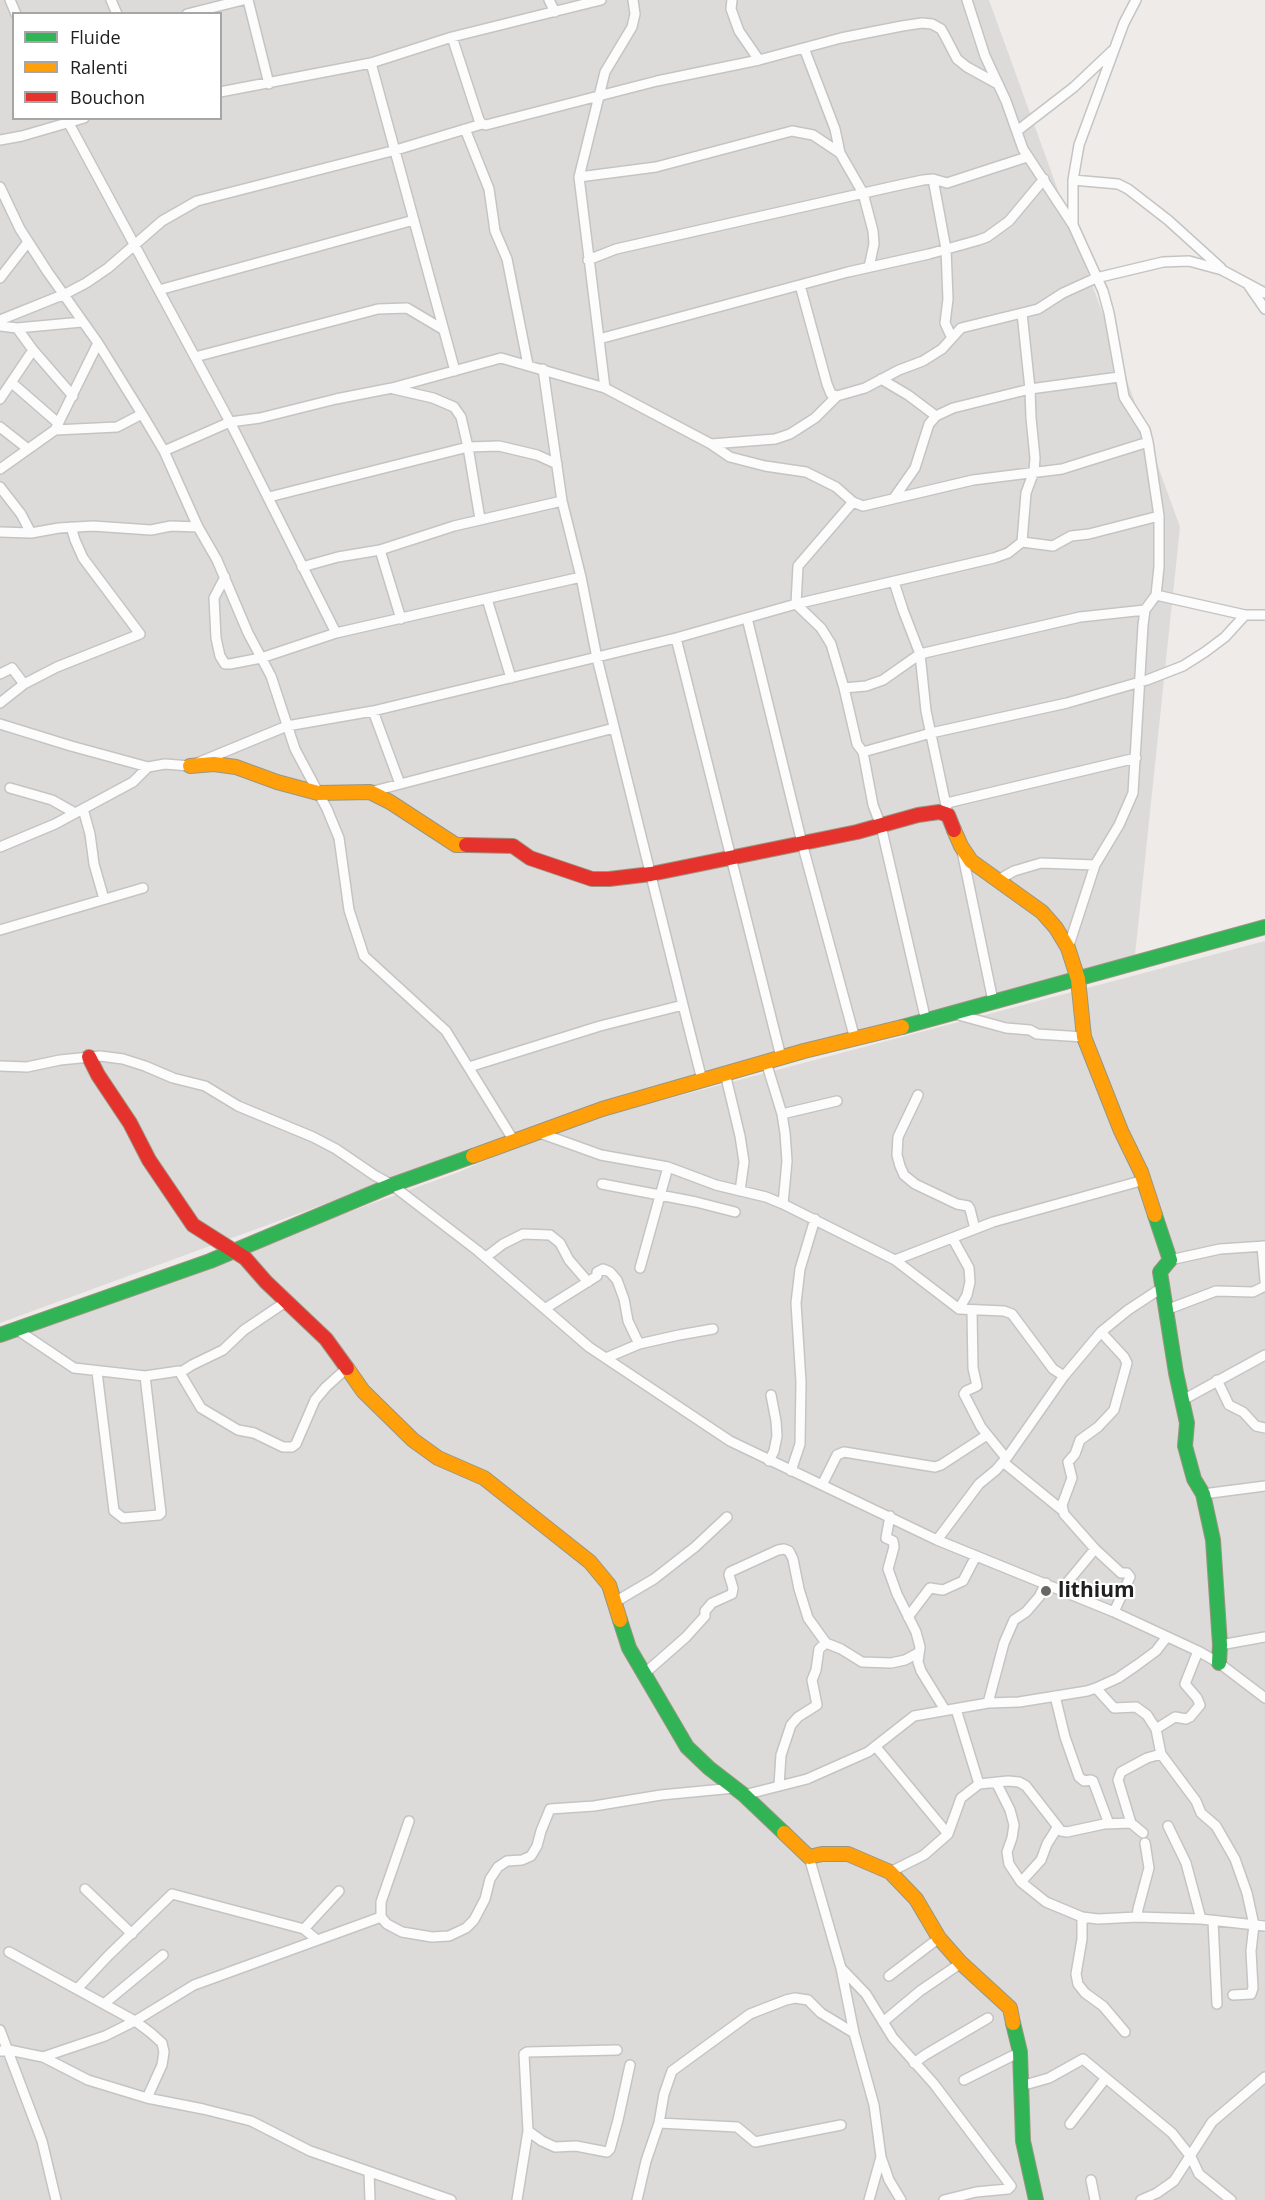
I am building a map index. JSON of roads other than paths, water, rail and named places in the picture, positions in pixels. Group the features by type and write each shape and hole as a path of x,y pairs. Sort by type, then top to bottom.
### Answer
{"street":[{"path":"195,12 243,0"},
{"path":"248,0 268,84"},
{"path":"549,0 555,12"},
{"path":"222,92 371,63 452,37 601,0"},
{"path":"605,388 579,177 605,72 632,27 633,0"},
{"path":"732,0 731,9 739,31 759,60"},
{"path":"967,0 996,83 1006,101 1027,157 1073,225 1102,291 1109,313 1124,397 1145,430 1159,516 1159,567 1156,595 1145,610 1133,793 1119,825 1095,865 1068,948"},
{"path":"1073,225 1073,180 1079,145 1124,23 1136,0"},
{"path":"0,320 65,294 94,278 162,221 197,201 396,150 482,124 517,119 657,81 759,60 841,38 922,23 932,24 941,29 957,59 996,83"},
{"path":"452,37 478,120 482,124"},
{"path":"804,48 835,129 840,153 863,193 873,231 874,244 869,267"},
{"path":"1017,130 1074,87 1114,50"},
{"path":"371,63 455,371"},
{"path":"0,140 22,136 67,121 230,422 336,633"},
{"path":"465,129 489,189 495,231 507,259 528,365"},
{"path":"579,177 656,167 792,130 813,135 840,153"},
{"path":"588,260 616,249 863,193 933,179 947,183 1027,157"},
{"path":"933,179 946,249 948,299 945,323 951,336"},
{"path":"599,339 987,237 1010,221 1044,179"},
{"path":"1073,180 1118,184 1128,189 1168,220 1222,270 1265,293"},
{"path":"0,187 28,242 82,322 99,343 164,451 198,527 225,577 248,633 271,676 295,749 327,809 339,838 349,910 364,956 446,1031 514,1141"},
{"path":"159,290 414,220"},
{"path":"0,278 28,242"},
{"path":"1,260 10,266"},
{"path":"711,444 774,439 789,434 815,418 837,396 865,388 899,370 923,361 942,349 951,336 961,328 1038,309 1063,293 1096,279 1172,262 1189,261 1222,270"},
{"path":"1247,284 1265,309"},
{"path":"800,285 826,384 831,394 837,396"},
{"path":"195,357 378,309 407,308 444,330"},
{"path":"1022,313 1035,458 1034,471 1026,493 1022,542"},
{"path":"0,326 17,328 82,322"},
{"path":"17,328 73,396"},
{"path":"0,469 56,426 99,343"},
{"path":"0,399 33,350"},
{"path":"164,451 230,422 392,388 501,358 605,388 711,444 730,457 806,472 836,487 853,502 863,506 973,480 1062,469 1148,442"},
{"path":"543,369 562,501 581,577 597,658 702,1080"},
{"path":"894,498 915,468 929,424 936,416 953,408 1030,389 1119,377"},
{"path":"881,380 908,395 936,416"},
{"path":"12,383 56,426 117,427 142,414"},
{"path":"392,388 432,398 454,407 461,417 480,519"},
{"path":"0,427 28,449"},
{"path":"269,497 468,447 499,446 537,455 557,464"},
{"path":"0,487 21,514 31,533"},
{"path":"302,567 380,550 480,519 562,501"},
{"path":"853,502 798,566 796,604 821,628 831,644 857,744 863,752 873,805 881,826 926,1021"},
{"path":"190,766 287,726 373,711 597,658 796,604 994,558 1008,553 1022,542 1053,546 1071,536 1089,534 1159,516"},
{"path":"0,532 31,533 72,527 142,530 171,526 198,527"},
{"path":"0,703 24,684 86,654 140,634 83,558 72,527"},
{"path":"380,550 400,620"},
{"path":"225,577 214,598 216,638 220,656 225,664 261,658 336,633 581,577"},
{"path":"894,582 920,654 923,691 931,733 947,809 961,846 993,1001"},
{"path":"1156,595 1245,615 1265,615"},
{"path":"487,599 511,678"},
{"path":"844,687 866,686 883,680 920,654 1080,617 1145,610"},
{"path":"863,752 931,733 1067,703 1184,666 1225,637 1245,615"},
{"path":"747,618 802,843 855,1040"},
{"path":"676,638 781,1058"},
{"path":"0,673 12,668 24,684"},
{"path":"373,711 400,784"},
{"path":"0,724 148,767 165,764 190,766 214,764 236,767 277,782 318,793 370,792 614,728"},
{"path":"370,792 390,802 456,845 513,846 530,858 592,879 609,879 651,874 881,826 1136,758"},
{"path":"0,847 34,834 79,811 132,782 148,767"},
{"path":"10,788 52,800 79,811 90,834 94,864 104,898"},
{"path":"961,846 971,861 1042,912 1056,928 1068,948 1078,979 1084,1037 1121,1131 1144,1180 1170,1260"},
{"path":"998,880 1014,871 1041,863 1095,865"},
{"path":"0,930 143,888"},
{"path":"0,1335 236,1251 392,1185 602,1109 725,1073 952,1014 1265,927"},
{"path":"469,1067 600,1026 683,1005"},
{"path":"952,1014 1006,1028 1030,1030 1037,1034 1084,1037"},
{"path":"0,1066 27,1067 89,1057 123,1059 173,1078 205,1086 238,1106 291,1127 336,1149 392,1185 486,1257 567,1328 606,1358 721,1435 769,1461 937,1540 1046,1583 1198,1651 1220,1663 1265,1698"},
{"path":"89,1057 130,1123 152,1164 193,1225 214,1240 236,1251 326,1339 363,1391 413,1440 438,1458 484,1478 590,1562 609,1585 628,1645 687,1747 809,1857 841,1968 854,2033 874,2105 881,2157 889,2180 902,2200"},
{"path":"766,1062 782,1114 787,1161 783,1204"},
{"path":"725,1073 744,1162 740,1191"},
{"path":"918,1095 898,1137 897,1155 900,1166 904,1175 915,1184 957,1204 968,1206 975,1229"},
{"path":"782,1114 837,1101"},
{"path":"537,1132 601,1155 668,1167 716,1185 783,1204 895,1260 959,1309 1004,1311 1012,1314 1053,1369 1064,1376"},
{"path":"640,1268 668,1167"},
{"path":"895,1260 993,1222 1144,1180"},
{"path":"602,1184 735,1212"},
{"path":"791,1471 800,1444 801,1382 796,1331 797,1291 800,1269 814,1219"},
{"path":"486,1257 503,1244 523,1234 550,1235 560,1243 569,1260 588,1282"},
{"path":"952,1239 969,1268 970,1282 967,1295 959,1309"},
{"path":"1220,1663 1213,1540 1203,1494 1194,1479 1185,1446 1187,1423 1181,1401 1160,1272 1170,1260 1220,1249 1264,1246 1265,1281"},
{"path":"546,1308 588,1282 603,1269 610,1272 617,1280 624,1299 628,1321 639,1344"},
{"path":"1166,1310 1216,1290 1253,1292 1265,1286"},
{"path":"937,1540 979,1484 1005,1460 1064,1376 1101,1332 1128,1310 1163,1287"},
{"path":"16,1329 71,1366 97,1372 145,1376 181,1372 223,1350 243,1330 286,1301"},
{"path":"972,1311 973,1368 977,1386 964,1394 973,1414 1005,1460 1062,1510 1095,1549 1121,1573 1127,1573 1130,1577 1114,1612"},
{"path":"606,1358 639,1344 713,1329"},
{"path":"1062,1510 1072,1478 1068,1462 1076,1454 1080,1440 1098,1427 1114,1410 1126,1363 1124,1357 1101,1332"},
{"path":"1181,1401 1265,1355"},
{"path":"181,1372 201,1407 238,1430 254,1433 280,1446 288,1447 296,1444 311,1409 321,1393 347,1368"},
{"path":"97,1372 114,1511 123,1518 161,1513 145,1376"},
{"path":"1217,1380 1229,1405 1244,1412 1256,1426 1265,1428"},
{"path":"769,1461 777,1436 771,1395"},
{"path":"822,1485 837,1455 844,1452 935,1467 987,1435"},
{"path":"1203,1494 1265,1486"},
{"path":"890,1516 886,1538 893,1541 894,1547 888,1569 919,1641 921,1671 945,1710"},
{"path":"615,1602 654,1579 695,1547 727,1517"},
{"path":"1061,1590 1095,1549"},
{"path":"645,1673 686,1638 705,1616 705,1611 712,1603 732,1594 734,1588 730,1572 778,1550 789,1551 808,1618 826,1643 862,1662 891,1663 905,1660 918,1653"},
{"path":"908,1617 930,1588 943,1590 963,1581 976,1556"},
{"path":"988,1703 1004,1643 1014,1620 1026,1612 1039,1597 1046,1583"},
{"path":"1220,1645 1265,1637"},
{"path":"409,1821 381,1902 381,1917 387,1924 402,1932 432,1937 449,1936 466,1928 474,1920 485,1899 490,1879 498,1867 507,1861 522,1860 531,1856 537,1846 550,1809 594,1806 661,1795 739,1792 807,1779 876,1747 914,1716 988,1703 1020,1702 1096,1688 1118,1678 1137,1665 1156,1651 1166,1638"},
{"path":"779,1785 781,1755 791,1725 798,1717 817,1704 812,1680 819,1649 826,1643"},
{"path":"1156,1729 1176,1717 1186,1719 1190,1717 1200,1705 1185,1684 1198,1651"},
{"path":"1096,1688 1114,1708 1136,1707 1147,1715 1156,1729 1161,1754 1196,1801 1201,1813 1216,1826 1228,1845 1240,1872 1254,1925 1251,1951 1253,1988 1251,1994 1233,1995"},
{"path":"1055,1695 1065,1737 1079,1777 1084,1781 1093,1781 1109,1824"},
{"path":"956,1709 979,1784"},
{"path":"876,1747 948,1834"},
{"path":"1143,1833 1131,1823 1118,1780 1121,1772 1147,1758 1161,1754"},
{"path":"890,1872 924,1855 948,1834 961,1798 979,1784 1008,1780 1019,1782 1026,1786 1057,1828 1066,1832 1109,1824 1131,1823"},
{"path":"996,1782 1010,1810 1014,1825 1007,1851 1010,1864 1021,1882 1046,1902 1082,1917 1098,1919 1137,1917 1201,1919 1265,1926"},
{"path":"1168,1826 1186,1863 1201,1919"},
{"path":"1021,1882 1041,1860 1057,1828"},
{"path":"1137,1917 1137,1909 1149,1868 1144,1843"},
{"path":"809,1857 822,1854 848,1854 890,1872 916,1899 939,1938 961,1964 1010,2008 1020,2052 1023,2141 1036,2200"},
{"path":"85,1889 132,1934"},
{"path":"304,1929 339,1892"},
{"path":"77,1989 170,1895 175,1894 304,1929 317,1940"},
{"path":"43,2057 105,2036 167,2003 186,1989 381,1917"},
{"path":"1082,1917 1082,1939 1076,1974 1078,1984 1125,2032"},
{"path":"1213,1921 1217,2004"},
{"path":"889,1976 939,1938"},
{"path":"9,1952 105,2003 151,2032 162,2043 164,2052 162,2065 147,2098"},
{"path":"105,2003 163,1955"},
{"path":"883,2022 920,1991 961,1964"},
{"path":"841,1968 862,1989 914,2063 934,2084 1011,2186 998,2196 976,2192 944,2200"},
{"path":"637,2200 672,2071 750,2014 795,1998 808,2000 821,2013 854,2033"},
{"path":"914,2063 988,2018"},
{"path":"0,2030 5,2050 42,2141 56,2200"},
{"path":"5,2050 43,2057 88,2080 147,2098 251,2121 310,2151 451,2200"},
{"path":"516,2200 528,2131 524,2054 527,2052 617,2050"},
{"path":"964,2080 1020,2052"},
{"path":"1021,2086 1049,2078 1083,2059 1172,2133 1191,2157 1198,2174 1231,2200"},
{"path":"528,2131 555,2147 576,2146 607,2152 610,2149 618,2120 630,2065"},
{"path":"1141,2200 1157,2193 1174,2181 1212,2122 1265,2077"},
{"path":"1070,2124 1105,2079"},
{"path":"659,2123 736,2127 755,2142 841,2126"},
{"path":"869,2200 881,2157"},
{"path":"369,2172 370,2200"},
{"path":"1091,2180 1095,2200"}],"place":[{"name":"lithium","path":"1046,1591"}]}
